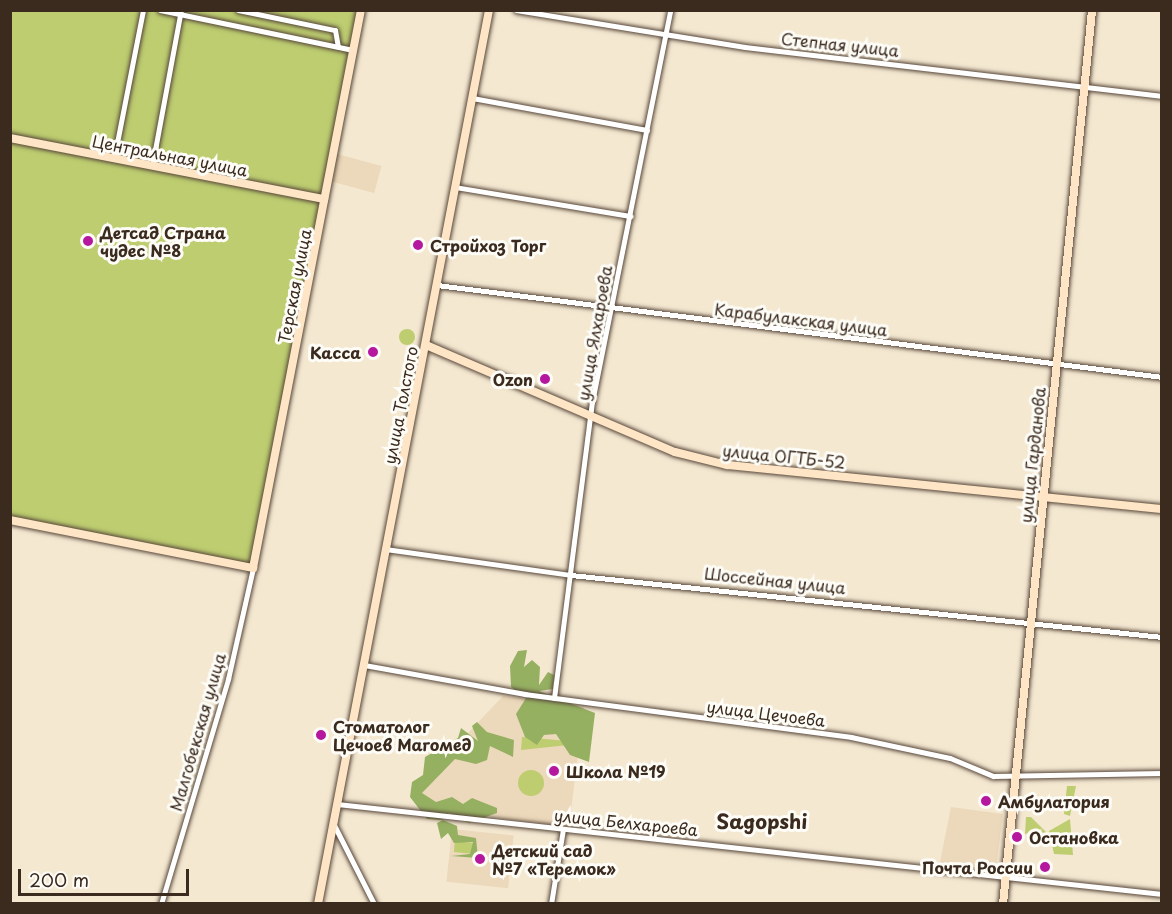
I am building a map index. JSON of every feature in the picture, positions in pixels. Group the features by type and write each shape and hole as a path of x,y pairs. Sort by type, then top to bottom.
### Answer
{"street":[{"path":"114,158 143,10"},
{"path":"160,10 353,50"},
{"path":"237,10 335,30 338,47"},
{"name":"Терская улица","path":"253,568 361,10"},
{"name":"улица Толстого","path":"338,804 489,10"},
{"name":"Степная улица","path":"516,10 664,35 1161,96"},
{"name":"улица Ялхароева","path":"554,698 611,309 670,10"},
{"name":"улица Гарданова","path":"1003,903 1041,494 1056,364 1082,87 1092,10"},
{"path":"152,166 181,13"},
{"path":"472,98 647,130"},
{"name":"Центральная улица","path":"10,138 324,199"},
{"path":"455,187 631,216"},
{"name":"Карабулакская улица","path":"436,285 1161,377"},
{"name":"улица ОГТБ-52","path":"426,345 594,415 675,452 727,465 1041,494 1161,509"},
{"path":"10,520 253,568"},
{"name":"Шоссейная улица","path":"386,549 571,575 1031,620 1161,637"},
{"name":"Малгобекская улица","path":"160,903 228,679 253,568"},
{"name":"улица Цечоева","path":"364,665 554,698 851,738 1016,778 1161,773"},
{"path":"318,903 338,804"},
{"path":"318,903 338,804"},
{"name":"улица Белхароева","path":"338,804 1161,894"},
{"path":"334,825 374,903"},
{"path":"551,903 563,829"}],"shaded area":[{"path":"337,154 381,166 374,193 330,181"},
{"path":"503,696 584,706 569,827 417,807 419,785"},
{"path":"951,807 1003,814 996,869 939,867"},
{"name":"Детский сад №7 «Теремок»","path":"452,829 514,835 508,888 446,882"}],"green space":[{"path":"10,11 361,11 253,568 11,520"},
{"path":"404,329 410,329 415,337 413,343 404,345 399,340 399,334"},
{"path":"527,650 524,667 532,660 540,667 539,685 548,672 554,675 553,689 539,691 595,713 589,762 570,755 556,734 544,735 537,745 525,737 516,714 526,698 511,687 510,666 518,651"},
{"path":"477,722 487,732 514,740 513,757 490,746 487,760 476,764 455,759 422,793 436,802 452,797 463,804 472,798 497,808 497,813 469,823 449,813 442,820 427,819 410,797 412,782 423,775 425,757 458,738 461,728 478,741 472,726"},
{"path":"522,737 568,741 568,745 521,750"},
{"path":"531,770 540,774 544,783 540,792 531,796 522,792 518,783 522,774"},
{"path":"1067,786 1076,786 1070,816 1064,814"},
{"path":"1026,817 1031,817 1049,836 1040,835 1042,829 1025,834"},
{"path":"1070,819 1073,855 1054,854 1049,831"},
{"path":"443,820 457,826 458,835 476,838 478,858 451,856 470,854 473,842 454,843 448,833 441,839 437,823"},
{"path":"455,841 473,843 472,854 454,852"}],"place":[{"name":"Детсад Страна чудес №8","path":"88,241"},
{"name":"Стройхоз Торг","path":"418,245"},
{"name":"Касса","path":"373,352"},
{"name":"Ozon","path":"545,379"},
{"name":"Стоматолог Цечоев Магомед","path":"321,735"},
{"name":"Школа №19","path":"554,771"},
{"name":"Амбулатория","path":"986,801"},
{"name":"Остановка","path":"1017,837"},
{"name":"Детский сад №7 «Теремок»","path":"480,859"},
{"name":"Почта России","path":"1045,867"}],"district":[{"name":"Sagopshi","path":"762,821"}]}
